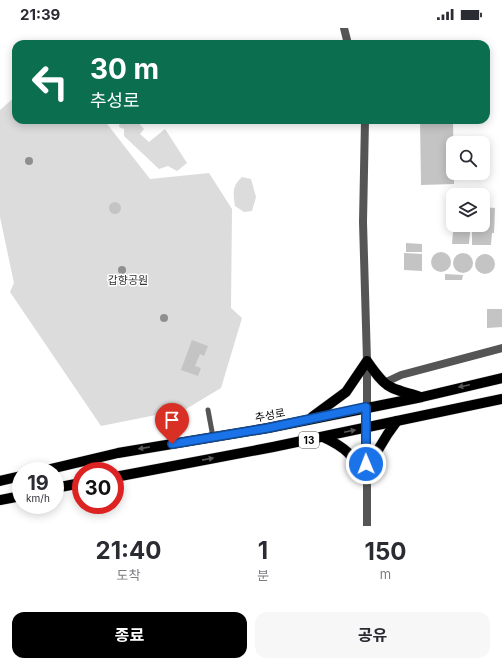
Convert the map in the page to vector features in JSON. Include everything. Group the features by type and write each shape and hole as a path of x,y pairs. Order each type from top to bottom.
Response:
{"main road":[{"path":"309,420 346,392 366,361 384,383 392,390 422,397"},
{"name":"추성로","path":"64,466 118,453 309,420 366,407 422,397 502,378"},
{"name":"13","path":"124,475 323,437 502,399"},
{"path":"366,477 375,453 397,421"},
{"path":"323,437 342,446 354,459 366,477"},
{"path":"0,481 12,478"},
{"path":"0,500 12,498"}],"street":[{"path":"344,28 347,40"},
{"path":"365,124 363,222 367,526"},
{"path":"384,383 401,375 502,348"}],"lane":[{"path":"208,410 213,437"}],"green space":[{"name":"갑향공원","path":"12,100 12,124 107,124 150,179 209,173 232,209 231,308 242,318 221,388 186,409 101,426 10,292 14,283 0,217 0,110"},
{"path":"119,124 140,124 144,129 140,134 149,142 165,129 187,163 177,171 168,166 159,169 124,136 124,129 119,127"},
{"path":"242,177 251,179 256,197 252,211 244,212 235,206 234,190 236,184"}],"building":[{"path":"420,124 453,124 453,136 446,136 446,180 454,180 454,184 421,185"},
{"path":"113,202 117,202 121,208 117,214 113,214 109,210 109,206"},
{"path":"490,208 495,208 494,233 492,233 491,245 472,245 472,232 490,232"},
{"path":"453,232 470,232 469,244 452,244"},
{"path":"406,243 422,244 422,252 406,252"},
{"path":"441,252 448,255 451,262 448,269 441,272 434,269 431,262 434,255"},
{"path":"404,253 422,254 422,271 404,270"},
{"path":"463,253 470,256 473,263 470,270 463,273 456,270 453,263 456,256"},
{"path":"485,254 492,257 495,264 492,271 485,274 478,271 475,264 478,257"},
{"path":"445,274 463,275 462,280 445,280"},
{"path":"487,309 502,309 502,327 487,328"},
{"path":"192,340 208,346 204,356 200,354 195,366 201,368 198,376 181,370"}],"route":[{"path":"172,444 268,428 366,407 366,464"}]}
